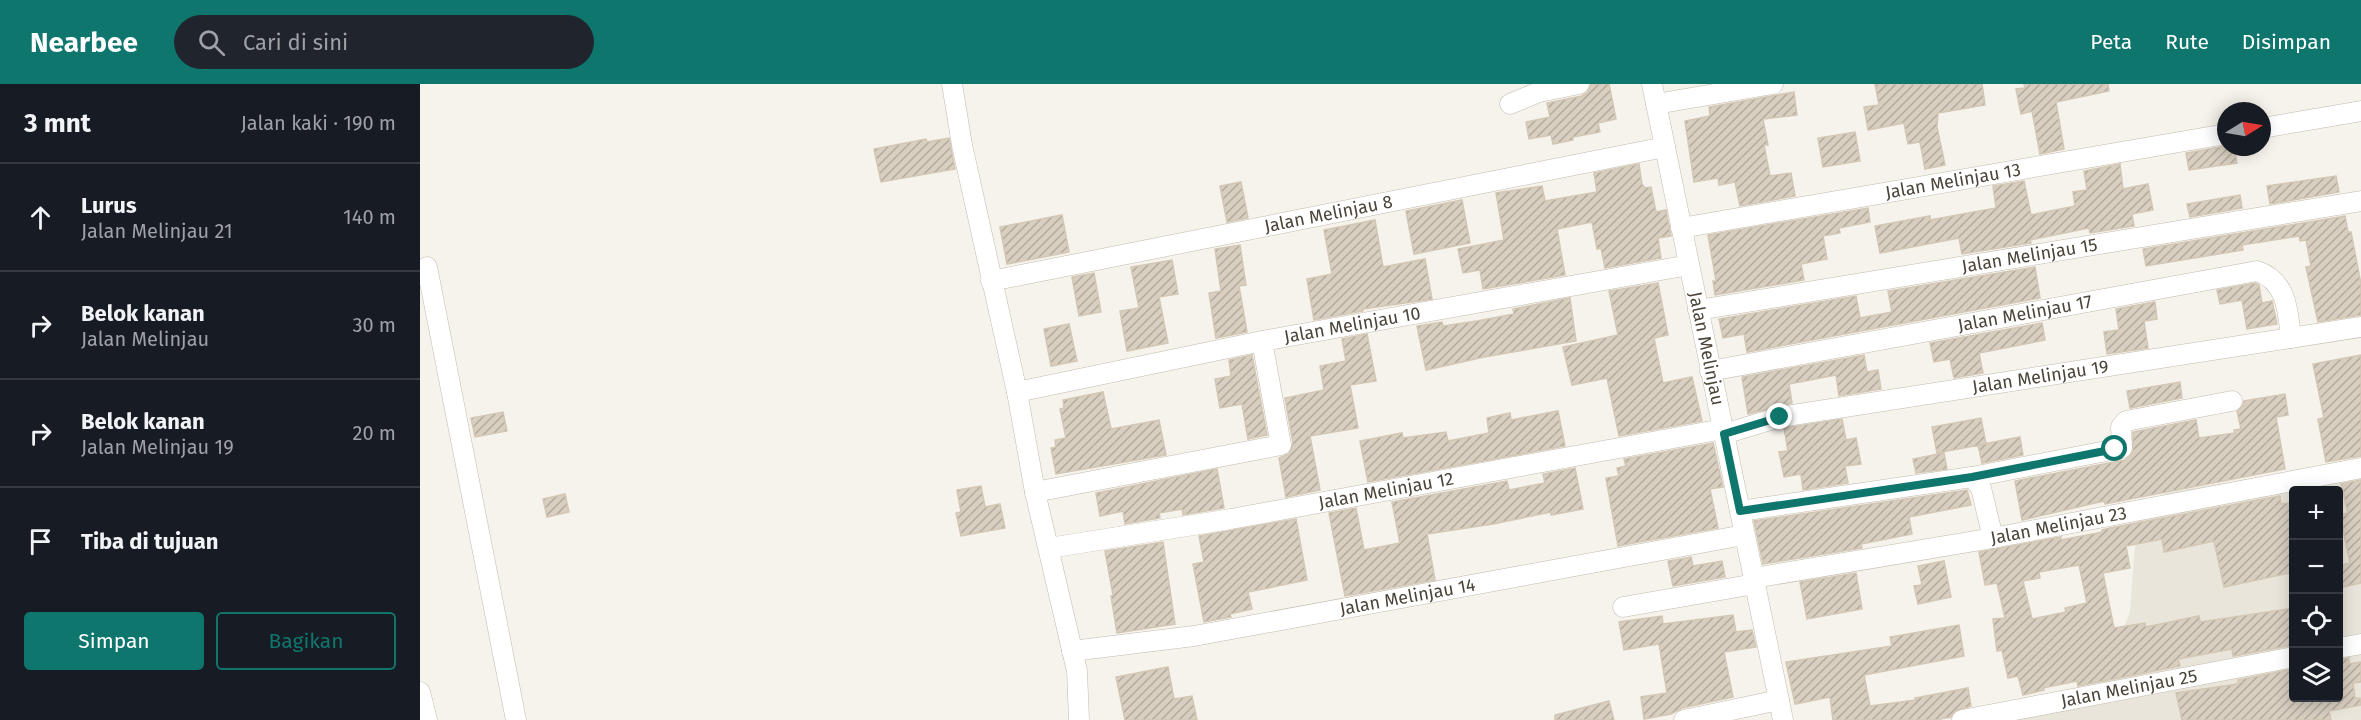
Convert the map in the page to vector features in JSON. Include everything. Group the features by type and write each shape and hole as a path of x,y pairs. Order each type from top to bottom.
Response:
{"street":[{"path":"952,84 962,145 1017,392 1035,492 1077,671 1079,720"},
{"path":"1510,104 1539,92 1579,84"},
{"name":"Jalan Melinjau","path":"1652,84 1783,720"},
{"path":"1656,104 1773,84"},
{"path":"2271,126 2361,111"},
{"name":"Jalan Melinjau 13","path":"1681,228 2217,136"},
{"name":"Jalan Melinjau 8","path":"991,280 1665,147"},
{"name":"Jalan Melinjau 15","path":"1698,310 2361,201"},
{"name":"Jalan Melinjau 10","path":"1017,392 1262,341 1689,264"},
{"path":"427,267 516,720"},
{"name":"Jalan Melinjau 17","path":"1710,371 2258,271 2267,274 2279,286 2288,304 2291,338"},
{"name":"Jalan Melinjau 19","path":"1723,431 1780,417 2361,327"},
{"path":"1035,492 1281,445 1262,341"},
{"path":"1740,511 1972,477 2115,449 2122,447 2121,427 2126,421 2232,401"},
{"name":"Jalan Melinjau 12","path":"1049,548 1231,519 1723,431"},
{"name":"Jalan Melinjau 23","path":"1623,607 2361,468"},
{"path":"1972,477 1981,488 1993,538"},
{"name":"Jalan Melinjau 14","path":"1072,651 1194,636 1744,535"},
{"path":"2343,647 2361,644"},
{"name":"Jalan Melinjau 25","path":"1962,720 2289,658"},
{"path":"420,692 427,720"},
{"path":"1684,720 1779,700"}],"shaded area":[{"path":"2361,460 2361,720 1951,720 2099,690 2130,612 2138,505 2167,493"}],"building":[{"path":"1591,84 1609,84 1616,119 1598,123 1600,132 1573,137 1573,140 1553,144 1551,135 1529,139 1526,122 1550,117 1547,103 1582,96 1587,93"},
{"path":"1875,84 1982,84 1985,105 1938,113 1937,127 1945,165 1925,169 1920,142 1908,144 1904,123 1868,130 1864,107 1879,105"},
{"path":"2024,84 2108,84 2109,91 2056,102 2064,149 2040,154 2032,111 2021,114 2016,89 2025,88"},
{"path":"1794,92 1797,115 1763,119 1768,145 1764,145 1770,176 1791,173 1795,196 1740,206 1735,182 1719,185 1718,178 1694,182 1685,121 1710,116 1709,107"},
{"path":"1855,132 1860,161 1823,167 1818,138"},
{"path":"949,138 955,169 881,182 874,149 926,139 927,142"},
{"path":"2217,148 2217,156 2236,156 2237,163 2189,170 2186,153"},
{"path":"1639,164 1642,184 1645,188 1651,187 1656,212 1666,210 1671,236 1658,238 1661,258 1605,268 1601,248 1597,249 1592,222 1557,229 1565,275 1483,289 1480,270 1463,273 1458,249 1504,240 1496,193 1542,186 1545,201 1597,192 1594,173"},
{"path":"2120,164 2123,189 2148,184 2153,210 2132,214 2134,226 2090,233 2089,228 2030,240 2031,243 1962,254 1959,238 1880,253 1875,226 1930,216 1930,220 1996,208 1993,186 2024,181 2031,215 2075,206 2073,192 2087,190 2084,171"},
{"path":"2336,176 2339,192 2270,204 2267,186"},
{"path":"1241,182 1248,218 1227,222 1220,186"},
{"path":"2240,195 2242,208 2190,217 2187,204"},
{"path":"1462,200 1470,243 1414,254 1406,211"},
{"path":"1868,208 1870,222 1839,228 1840,233 1823,236 1827,259 1801,264 1804,280 1715,295 1713,281 1716,281 1708,235"},
{"path":"1062,215 1069,252 1007,264 1000,227"},
{"path":"2345,216 2348,232 2351,232 2361,284 2361,315 2318,322 2306,267 2311,266 2306,240 2300,241 2299,236 2242,245 2243,250 2146,266 2143,249"},
{"path":"1375,220 1383,267 1425,259 1432,299 1363,309 1363,311 1314,320 1307,279 1332,274 1324,230"},
{"path":"1240,245 1246,285 1239,286 1247,332 1216,338 1209,293 1221,291 1215,249"},
{"path":"1172,260 1178,294 1159,297 1168,343 1127,351 1120,311 1139,308 1131,267"},
{"path":"2035,267 2040,298 1747,352 1744,334 1723,338 1719,319 1856,296 1860,318 1892,312 1888,291"},
{"path":"1094,273 1101,312 1079,316 1072,277"},
{"path":"1658,283 1668,335 1654,338 1663,383 1692,377 1702,421 1619,436 1607,378 1572,385 1563,347 1618,335 1609,291"},
{"path":"2255,283 2259,285 2262,303 2272,301 2277,324 2247,329 2242,300 2220,304 2217,290"},
{"path":"1570,298 1576,341 1426,370 1417,326 1442,322 1443,326 1477,321 1514,314 1513,309"},
{"path":"2155,302 2157,319 2144,321 2148,348 2107,354 2104,332 2119,330 2116,309"},
{"path":"2042,323 2045,340 1979,353 1983,373 1954,378 1950,359 1934,362 1930,343"},
{"path":"1069,324 1077,361 1051,366 1044,329"},
{"path":"1367,334 1376,381 1350,385 1358,428 1310,436 1320,490 1286,497 1279,458 1289,454 1293,443 1285,398 1324,390 1320,366 1346,361 1342,339"},
{"path":"1252,355 1267,435 1248,439 1242,404 1220,408 1215,379 1231,376 1229,360"},
{"path":"1864,355 1867,372 1878,370 1881,389 1839,396 1836,375 1789,384 1792,403 1748,414 1742,377"},
{"path":"2361,355 2361,456 2326,462 2318,419 2324,418 2313,364"},
{"path":"2180,382 2182,398 2130,408 2127,391"},
{"path":"1103,392 1111,429 1159,420 1166,455 1056,474 1051,448 1056,447 1055,440 1066,438 1060,409 1064,408 1063,400"},
{"path":"2285,394 2288,415 2276,417 2285,469 2105,504 2104,501 2022,520 2015,481 2125,460 2133,452 2133,432 2196,420 2199,438 2235,433 2234,430 2241,429 2237,411 2244,401"},
{"path":"1558,411 1565,446 1368,482 1360,441 1402,433 1403,438 1446,432 1448,441 1489,433 1487,418 1510,413 1511,420"},
{"path":"503,412 507,431 475,437 471,418"},
{"path":"1981,418 1986,444 1937,453 1932,427"},
{"path":"1842,419 1846,440 1856,438 1861,464 1845,466 1848,483 1803,490 1801,474 1784,477 1779,452 1788,451 1784,428"},
{"path":"2020,437 2023,455 1982,463 1978,445"},
{"path":"1713,443 1723,487 1710,489 1718,528 1618,546 1606,478 1619,476 1617,468 1626,466 1624,459"},
{"path":"1944,453 1947,469 1916,473 1913,459"},
{"path":"1575,468 1583,509 1551,515 1551,512 1427,534 1435,580 1345,596 1329,513 1356,508 1364,550 1400,543 1392,502 1507,481 1509,490 1545,483 1543,474"},
{"path":"1217,469 1224,508 1183,515 1182,509 1159,513 1160,518 1125,524 1123,511 1100,516 1096,493"},
{"path":"2361,480 2361,583 2343,587 2343,565 2350,563 2343,529 2343,514 2348,513 2341,484"},
{"path":"981,486 985,507 1000,504 1005,528 961,536 956,513 961,512 957,490"},
{"path":"1967,490 1971,505 1909,517 1912,534 1861,544 1862,548 1763,564 1754,521"},
{"path":"565,494 569,512 547,517 543,499"},
{"path":"2280,496 2281,504 2289,503 2289,573 2224,587 2214,541 2164,552 2162,539 2126,546 2130,568 2103,573 2114,628 2145,623 2146,627 2199,616 2200,622 2289,609 2289,646 2233,656 2232,649 2178,659 2180,666 2078,686 2077,681 2023,695 2018,676 2008,678 2002,650 1997,651 1993,619 2005,618 1997,583 1985,585 1979,552 2061,537 2061,540 2103,532 2102,530","holes":["2079,565 2087,603 2065,608 2066,612 2032,619 2023,581 2040,578 2039,572"]},
{"path":"1296,519 1307,580 1248,592 1252,609 1230,614 1231,617 1204,622 1193,564 1204,562 1199,536"},
{"path":"1163,542 1175,624 1117,633 1105,551"},
{"path":"1691,557 1693,566 1722,561 1725,577 1673,586 1668,561"},
{"path":"1944,561 1951,597 1918,604 1914,586 1922,585 1918,566"},
{"path":"1856,573 1862,609 1807,619 1800,582"},
{"path":"1733,615 1736,632 1752,630 1756,647 1724,652 1733,697 1644,719 1641,697 1667,693 1659,644 1624,650 1619,622 1662,616 1663,624"},
{"path":"1959,625 1964,656 1864,675 1870,706 1916,700 1915,698 1968,688 1971,706 1955,711 1951,717 1935,720 1833,720 1830,697 1795,704 1786,662 1892,646 1890,637"},
{"path":"2349,658 2349,664 2361,662 2361,682 2353,683 2355,698 2360,698 2361,705 2329,711 2331,720 2182,720 2176,693 2238,684 2238,680 2289,670 2289,702 2343,702 2343,659"},
{"path":"1168,667 1174,699 1192,696 1197,720 1125,720 1116,677"},
{"path":"1609,701 1614,720 1555,720 1555,715"}],"route":[{"path":"1780,417 1724,434 1740,511 1972,477 2115,449"}]}
